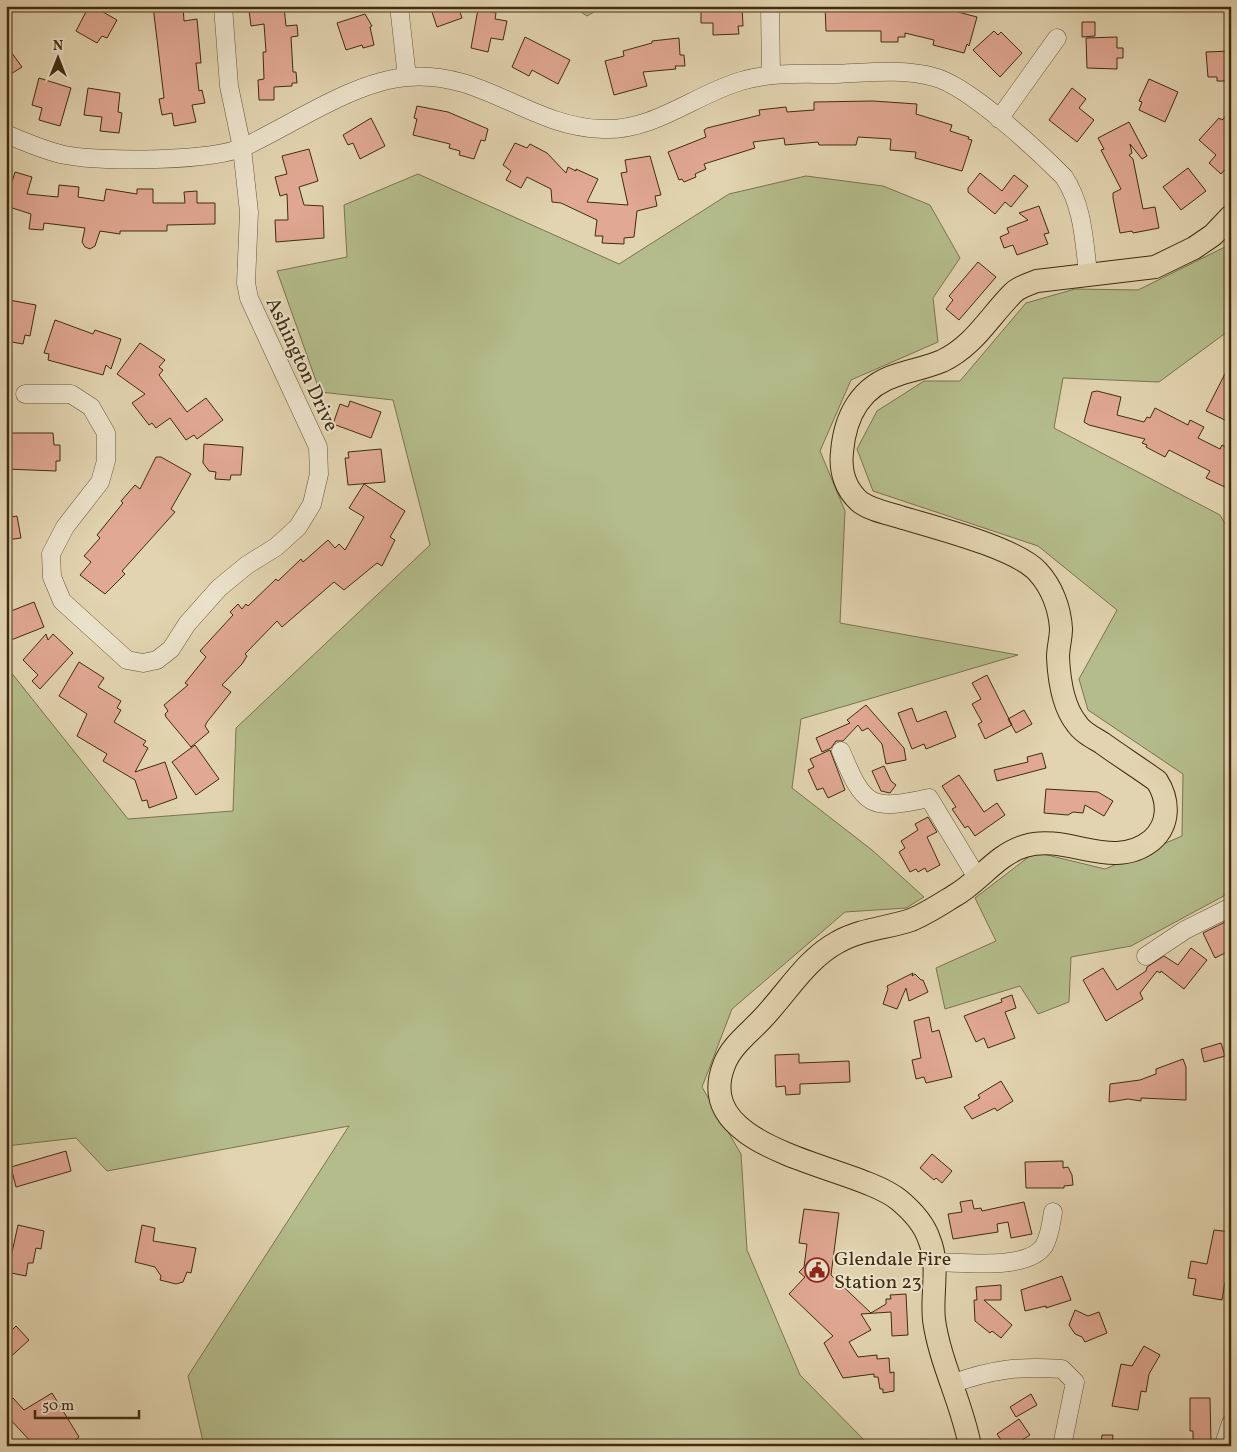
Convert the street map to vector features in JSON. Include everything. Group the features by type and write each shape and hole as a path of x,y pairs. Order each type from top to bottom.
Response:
{"main road":[{"path":"970,1446 934,1319 935,1262 929,1239 920,1222 899,1200 876,1187 780,1153 746,1133 731,1119 723,1105 720,1084 722,1068 728,1054 818,955 839,941 857,934 913,919 958,894 1007,854 1026,846 1043,843 1102,853 1124,854 1153,839 1164,822 1167,804 1164,792 1157,781 1077,725 1067,707 1060,682 1058,656 1061,629 1053,591 1037,570 1025,561 975,540 886,513 860,502 850,491 844,477 841,464 843,436 852,409 873,386 894,375 942,361 959,350 975,338 1014,292 1022,287 1037,281 1155,267 1194,248 1212,235 1231,216"}],"street":[{"name":"Ashington Drive","path":"25,394 70,394 91,407 106,433 106,460 100,482 65,527 51,554 52,577 62,601 127,660 144,663 157,660 171,649 187,624 219,588 247,565 276,547 298,527 312,504 319,474 318,447 249,298 246,283 249,212 242,148 229,86 223,6"},
{"path":"400,6 407,77"},
{"path":"770,6 772,75"},
{"path":"999,119 1057,38"},
{"path":"6,134 63,155 95,159 193,156 242,148 352,93 407,77 445,78 476,86 545,118 574,127 604,129 628,128 648,122 741,81 772,75 901,73 934,77 962,89 999,119 1053,167 1074,192 1080,213 1088,274"},
{"path":"841,751 856,786 868,799 882,805 893,806 929,798 978,879"},
{"path":"1146,956 1185,930 1231,907"},
{"path":"935,1262 1004,1263 1029,1258 1043,1247 1049,1234 1053,1212"},
{"path":"951,1384 982,1373 1022,1366 1062,1368 1075,1382 1062,1446"},
{"path":"1226,1446 1224,1440 1231,1424"}],"green space":[{"path":"572,6 605,6 587,16"},
{"path":"418,174 619,264 729,194 806,176 883,186 930,205 960,258 933,298 938,342 851,380 820,451 845,511 840,623 1018,655 801,719 792,788 872,850 924,897 906,908 845,912 732,1009 702,1087 741,1154 747,1250 800,1375 870,1446 204,1446 188,1376 349,1126 107,1171 76,1138 6,1146 6,666 128,819 233,811 236,728 430,545 393,400 320,392 277,271 347,257 344,205"},
{"path":"1231,244 1231,329 1159,382 1063,378 1054,428 1220,515 1231,534 1231,892 1131,946 1071,957 1069,1002 1038,1014 1020,986 945,1009 936,968 996,941 975,898 1035,852 1105,869 1182,836 1183,774 1088,710 1079,679 1117,610 1038,546 873,491 857,449 877,411 924,381 960,381 1026,303 1075,289 1138,290"}],"building":[{"path":"89,6 106,6 103,12 117,20 107,38 102,36 97,43 76,31"},
{"path":"153,6 183,6 184,21 197,19 201,63 196,63 199,91 202,90 205,103 192,105 196,122 174,126 172,113 162,115 159,99 164,98"},
{"path":"430,6 458,6 462,18 437,27"},
{"path":"713,6 742,6 743,26 738,26 739,34 713,35 713,23 701,23 701,11 712,10"},
{"path":"825,6 937,6 947,9 947,6 960,6 958,12 977,17 969,46 967,44 964,53 933,45 934,40 905,33 905,37 898,37 898,42 881,42 881,31 826,31"},
{"path":"284,7 286,26 297,25 298,36 291,37 293,72 296,72 297,83 292,83 292,86 274,87 274,100 259,100 258,80 264,79 263,52 266,52 264,24 251,26 249,10"},
{"path":"478,9 496,13 495,19 507,21 503,40 491,38 488,52 471,48"},
{"path":"365,14 372,26 370,27 374,45 363,48 362,45 346,50 337,23"},
{"path":"1082,22 1095,22 1095,36 1082,37"},
{"path":"994,31 998,35 1001,32 1022,53 1000,77 973,50"},
{"path":"525,37 570,60 558,84 532,70 529,76 512,67"},
{"path":"1117,37 1117,48 1123,48 1123,58 1117,58 1117,69 1087,68 1086,38"},
{"path":"679,38 680,55 684,55 685,66 675,66 676,69 643,72 647,86 614,95 605,61 624,56 623,51 652,43 652,41"},
{"path":"6,45 22,67 6,77"},
{"path":"1231,51 1231,81 1217,81 1217,77 1208,77 1206,52"},
{"path":"39,78 71,88 60,126 39,120 42,108 32,105"},
{"path":"1149,79 1178,92 1165,122 1139,110 1142,102 1139,101"},
{"path":"88,88 120,93 118,112 122,113 119,133 100,131 102,117 84,115"},
{"path":"1072,88 1086,99 1079,108 1094,120 1077,142 1049,120"},
{"path":"873,101 917,104 916,114 952,125 950,131 969,137 968,139 972,140 962,171 915,158 916,152 890,150 891,139 858,137 856,145 819,145 818,142 785,145 784,138 753,142 755,148 704,164 706,169 695,174 696,177 684,182 682,179 679,180 668,152 706,137 704,130 707,128 760,115 759,110 786,107 787,112 814,110 814,102"},
{"path":"417,106 448,112 488,129 485,141 481,140 474,159 459,155 460,151 449,148 450,144 413,135 417,119 414,118"},
{"path":"1231,110 1231,163 1221,174 1209,163 1216,155 1199,140 1219,118 1222,120"},
{"path":"371,118 385,146 360,159 353,143 348,145 343,135"},
{"path":"1129,122 1147,156 1142,159 1130,144 1132,153 1129,155 1133,159 1143,209 1155,207 1159,228 1133,233 1132,231 1120,233 1113,193 1121,189 1101,150 1104,149 1098,138"},
{"path":"515,143 527,148 530,144 547,153 566,173 568,167 598,179 587,202 628,205 621,173 627,172 625,160 650,156 661,195 655,196 657,206 637,211 634,237 624,238 624,244 602,243 603,236 595,236 597,220 561,203 552,202 551,189 527,177 521,188 506,180 511,171 503,165"},
{"path":"309,149 318,181 299,187 304,205 323,206 324,238 276,242 275,220 288,220 287,194 280,196 275,177 287,174 282,156"},
{"path":"1188,168 1206,191 1181,210 1163,187"},
{"path":"15,172 32,177 27,194 58,197 59,185 79,187 78,197 104,201 106,189 137,194 137,189 153,189 153,203 185,203 184,192 197,191 197,203 215,203 215,224 167,225 167,231 120,231 120,234 100,231 95,246 90,249 85,247 82,242 85,228 44,223 43,230 29,229 31,214 6,206 6,181 12,182"},
{"path":"980,173 1002,191 1014,175 1028,186 1011,207 1005,202 995,214 968,192 968,188"},
{"path":"1039,206 1049,233 1044,234 1048,244 1017,255 1013,245 1004,248 1000,237 1009,233 1007,228 1028,220 1019,213"},
{"path":"978,262 996,277 959,320 946,309 953,300 949,296"},
{"path":"9,300 36,305 30,336 25,335 23,344 6,341"},
{"path":"55,320 93,334 95,330 121,339 111,369 106,365 103,375 48,360 49,354 44,353"},
{"path":"140,343 165,360 159,367 163,370 159,375 187,412 206,398 223,420 197,439 194,435 186,440 170,418 156,428 152,423 149,425 132,403 145,394 117,374"},
{"path":"1231,362 1231,423 1206,411"},
{"path":"1097,391 1121,397 1117,415 1144,422 1147,417 1150,418 1155,408 1188,425 1190,420 1204,427 1198,438 1220,449 1222,445 1231,450 1231,490 1206,478 1210,471 1169,450 1165,457 1146,447 1147,445 1142,443 1145,439 1089,425 1084,422 1092,392"},
{"path":"350,401 381,412 371,438 333,424 340,404 348,407"},
{"path":"6,433 53,433 54,445 60,445 60,461 56,461 56,471 6,469"},
{"path":"204,444 243,447 241,475 231,475 230,480 215,479 216,472 209,471 203,463"},
{"path":"381,449 385,482 348,485 345,458 349,458 348,452"},
{"path":"156,457 161,457 191,474 171,509 175,512 122,571 125,574 105,594 80,575 91,562 84,556 100,538 97,535 123,503 121,501 135,485 140,489"},
{"path":"364,484 405,511 390,537 395,540 382,566 377,563 344,590 334,582 282,627 277,621 245,654 247,656 242,664 222,685 231,692 207,722 205,726 209,732 191,747 166,717 165,714 168,711 164,705 188,685 185,683 206,657 200,651 233,615 230,612 238,604 242,609 246,604 248,606 276,579 278,581 301,559 303,562 328,540 335,548 339,544 345,550 364,517 349,508"},
{"path":"17,516 21,538 6,540 6,518"},
{"path":"34,602 44,627 6,642 6,613"},
{"path":"46,634 48,640 53,634 73,653 40,689 32,681 38,675 23,660"},
{"path":"79,662 104,678 98,687 121,701 117,708 121,710 114,722 146,741 143,745 148,748 135,772 165,762 177,798 149,808 147,800 142,801 135,780 103,761 107,754 77,736 87,714 59,696"},
{"path":"987,675 1012,725 985,739 978,724 982,722 972,704 981,699 972,683"},
{"path":"866,705 904,748 906,760 886,764 882,744 868,728 862,731 858,725 843,741 836,741 831,748 822,752 816,738 850,723 847,720"},
{"path":"912,708 917,722 946,711 956,737 926,749 924,744 912,749 898,713"},
{"path":"1024,710 1032,724 1016,733 1008,719"},
{"path":"195,745 219,779 196,795 172,762"},
{"path":"830,750 845,790 828,798 823,788 817,790 808,770 814,767 810,759"},
{"path":"1042,753 1046,768 997,781 994,770 1028,762 1027,757"},
{"path":"884,766 891,781 896,785 890,793 881,791 872,771"},
{"path":"959,775 984,812 997,803 1005,815 975,836 968,826 965,828 952,809 956,807 942,786"},
{"path":"1046,789 1098,792 1113,801 1104,816 1085,805 1083,813 1073,812 1068,815 1044,813"},
{"path":"928,817 937,832 927,837 940,865 927,872 925,868 918,872 916,869 910,872 899,852 905,848 901,841 918,830 915,824"},
{"path":"1231,919 1231,950 1215,958 1203,933"},
{"path":"1191,948 1207,960 1184,989 1161,971 1160,973 1157,971 1140,993 1143,999 1106,1021 1083,980 1103,968 1117,990 1146,971 1147,967 1164,956 1178,965"},
{"path":"913,973 912,976 915,974 923,980 928,992 909,1001 906,988 897,1009 883,1004 888,989 887,986"},
{"path":"1012,995 1016,1008 1005,1012 1015,1038 988,1048 984,1038 976,1042 964,1016 1002,1002 1001,999"},
{"path":"929,1017 932,1032 939,1030 952,1077 926,1083 924,1077 916,1079 912,1060 921,1058 914,1021"},
{"path":"1221,1043 1225,1056 1204,1062 1201,1049"},
{"path":"799,1054 799,1063 849,1061 850,1082 800,1084 800,1094 786,1095 785,1086 776,1087 775,1055"},
{"path":"1183,1059 1186,1067 1186,1100 1141,1098 1141,1101 1128,1099 1109,1102 1110,1084 1140,1080 1156,1074 1156,1069"},
{"path":"1001,1081 1013,1101 997,1111 995,1108 972,1119 964,1107 980,1098 978,1095"},
{"path":"66,1151 71,1171 16,1187 11,1167"},
{"path":"932,1154 952,1171 942,1183 936,1178 934,1180 920,1168"},
{"path":"1063,1161 1063,1168 1068,1167 1072,1175 1073,1185 1064,1186 1064,1188 1026,1188 1025,1162"},
{"path":"972,1200 974,1209 981,1208 982,1211 1024,1202 1032,1234 1011,1238 1008,1222 997,1224 998,1232 953,1239 948,1214 962,1212 960,1202"},
{"path":"804,1209 839,1213 831,1275 871,1313 886,1304 886,1299 891,1299 890,1295 906,1294 908,1335 892,1336 891,1312 861,1314 871,1330 849,1342 858,1357 877,1355 877,1359 889,1358 890,1373 894,1372 894,1391 883,1393 883,1389 880,1389 878,1377 874,1377 874,1374 843,1378 824,1343 833,1336 789,1294 805,1277 799,1272 804,1267 807,1244 799,1243"},
{"path":"18,1225 44,1231 41,1249 36,1248 33,1263 28,1263 26,1276 6,1272 6,1256 11,1257"},
{"path":"142,1225 155,1228 153,1241 196,1248 191,1273 187,1272 183,1282 176,1284 160,1280 161,1276 155,1267 135,1262"},
{"path":"1214,1230 1231,1232 1227,1267 1231,1268 1231,1283 1225,1282 1222,1300 1193,1295 1196,1279 1188,1278 1191,1261 1207,1264"},
{"path":"1062,1276 1071,1300 1046,1308 1046,1306 1025,1311 1021,1290"},
{"path":"1001,1285 1001,1300 984,1300 1012,1325 1001,1338 992,1331 990,1333 975,1321 974,1300 977,1300 976,1287"},
{"path":"1075,1310 1088,1316 1099,1312 1107,1333 1085,1342 1082,1337 1075,1334 1069,1325"},
{"path":"16,1326 29,1340 6,1361 6,1336"},
{"path":"1144,1346 1160,1355 1149,1374 1146,1392 1141,1391 1138,1410 1112,1406 1121,1364 1132,1366"},
{"path":"52,1393 79,1437 69,1446 35,1446 6,1415 6,1404 13,1398 24,1410"},
{"path":"1031,1394 1037,1405 1016,1417 1010,1407"},
{"path":"1190,1398 1210,1398 1211,1442 1193,1442 1193,1431 1190,1431"},
{"path":"1019,1419 1030,1435 1022,1440 1025,1446 1005,1446 997,1434"},
{"path":"1102,1435 1113,1435 1112,1446 1101,1446"}],"place":[{"name":"Glendale Fire Station 23","path":"817,1270"}]}
